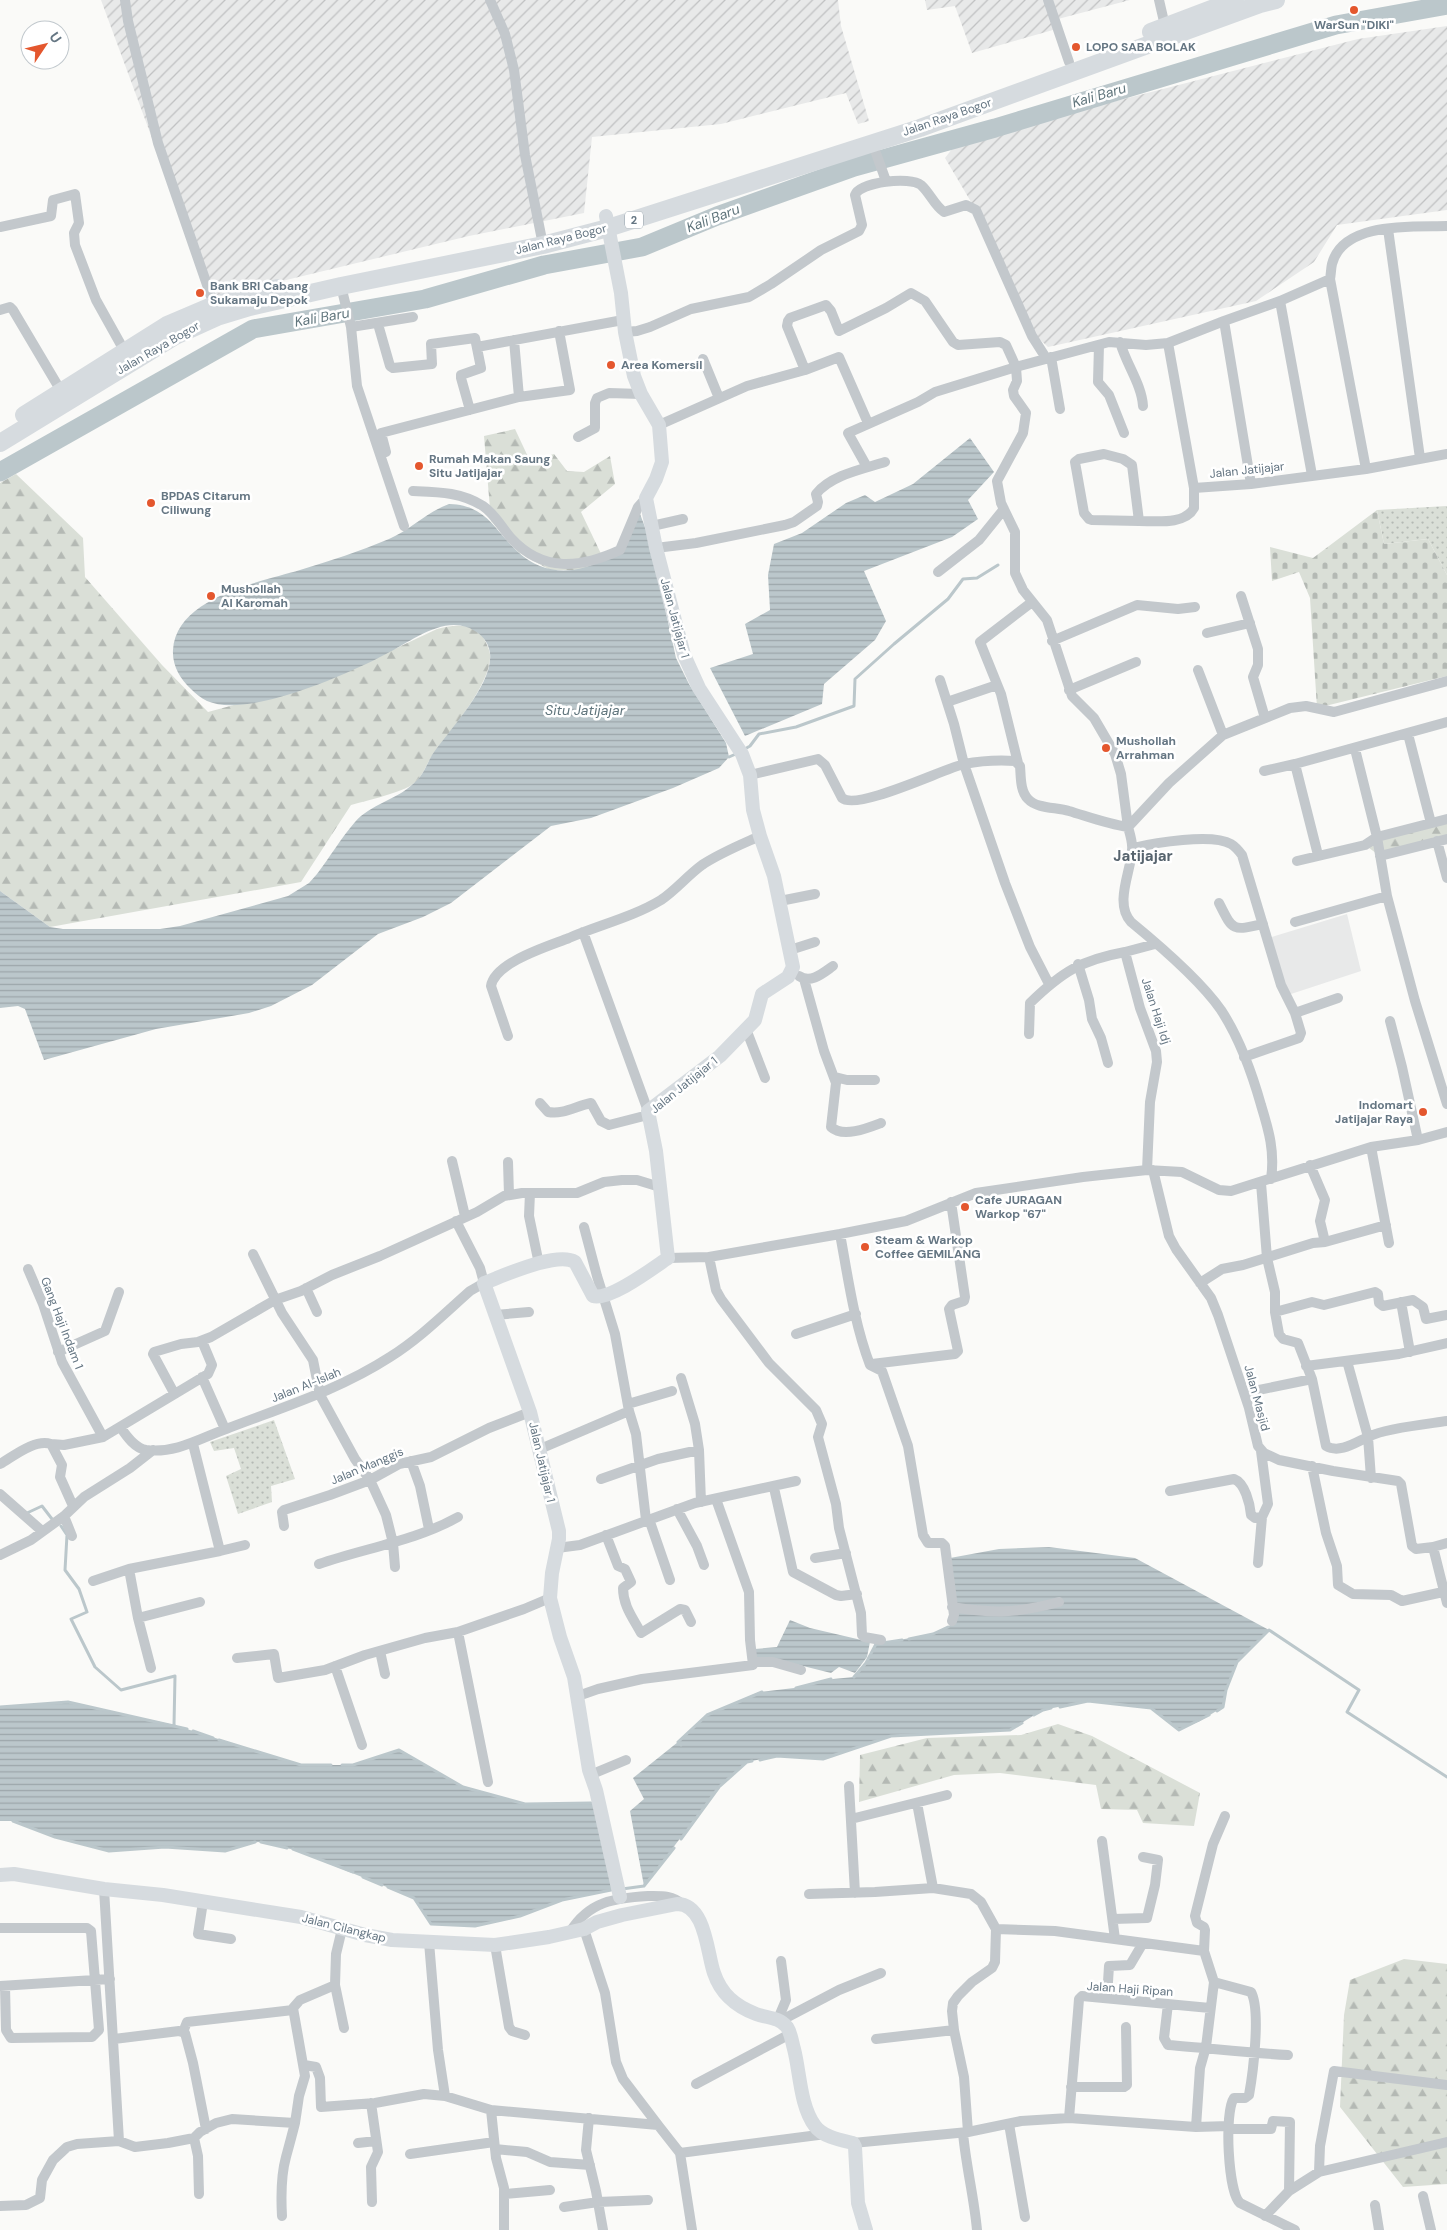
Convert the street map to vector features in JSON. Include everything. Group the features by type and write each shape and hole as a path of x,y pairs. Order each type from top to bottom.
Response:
{"highway":[{"name":"Jalan Raya Bogor","path":"608,228 916,118 1235,0"},
{"name":"Jalan Raya Bogor","path":"2,435 61,391 167,325 214,305 248,294 608,228 874,147 920,128 1260,4 1276,0"},
{"name":"Jalan Raya Bogor","path":"2,435 196,325 250,307 542,239"}],"street":[{"path":"125,0 128,22 158,143 214,305"},
{"path":"490,0 505,34 514,70 525,156 542,239"},
{"path":"1048,0 1069,62"},
{"path":"1159,0 1165,26"},
{"path":"874,147 886,179"},
{"path":"477,347 559,331 624,326 637,331 650,328 691,309 749,297 821,250 859,231 862,225 855,201 856,192 886,179 915,182 921,185 944,212 966,205 976,210 1032,336 1048,358 1060,409"},
{"path":"0,227 50,216 53,200 75,194 79,222 74,233 75,245 96,300 125,352"},
{"path":"1366,469 1330,279 1335,257 1350,239 1361,233 1388,229 1447,226"},
{"path":"413,491 442,491 456,494 482,506 490,511 519,547 548,563 588,562 620,550 638,507 646,498 662,462 658,425 641,394 634,376 608,228"},
{"path":"1388,229 1420,458"},
{"path":"867,467 848,433 868,422 901,410 935,392 1016,367 1099,345 1120,342 1146,345 1168,343 1280,301 1330,279"},
{"path":"341,286 350,323 356,386 404,526"},
{"path":"804,370 787,326 790,318 826,305 831,311 839,331 877,313 911,293 924,301 953,342 958,345 1000,342 1006,344 1016,367 1017,381 1014,396 1024,409 1025,422 1019,442 997,481 998,496 1016,532 1016,572 1023,590 1047,620 1052,641 1069,690 1076,701 1094,718 1115,754 1121,774 1128,827 1133,848 1125,891 1124,909 1130,921 1184,969 1220,1009 1232,1030 1244,1057 1271,1138 1274,1153 1271,1180"},
{"path":"1280,301 1312,475"},
{"path":"0,310 10,307 13,310 61,391"},
{"path":"350,323 378,324 413,317"},
{"path":"1224,321 1251,484"},
{"path":"378,324 390,366 393,368 432,364 430,346 433,343 475,338 481,368 461,374 460,381 470,410"},
{"path":"386,452 381,433 520,398 570,390 559,331"},
{"path":"514,340 520,398"},
{"path":"1120,342 1125,360 1142,391 1143,406"},
{"name":"Jalan Jatijajar","path":"1168,343 1194,488 1251,484 1366,469 1447,454"},
{"path":"1099,345 1098,382 1109,395 1124,433"},
{"path":"658,425 747,386 804,370 839,356 868,422"},
{"path":"703,358 719,398"},
{"path":"578,437 595,428 595,403 597,398 609,393 641,394"},
{"path":"1139,521 1133,468 1130,462 1116,456 1104,454 1076,461 1075,467 1084,513 1089,519 1139,521 1169,521 1188,515 1194,508 1194,488"},
{"path":"656,548 696,543 794,522 817,506 816,494 831,482 867,467 885,462"},
{"name":"Jalan Jatijajar 1","path":"646,498 656,548 684,655 699,688 740,751 750,775 754,810 760,836 774,876 792,968 788,977 762,994 755,1020 720,1056 648,1113 656,1151 668,1258"},
{"path":"938,572 979,540 1004,509"},
{"path":"652,526 682,519"},
{"path":"1241,596 1258,649 1258,666 1253,679 1265,718"},
{"path":"1032,602 980,642 1008,720 1026,796 1031,802 1068,810 1110,824 1128,827"},
{"path":"1052,641 1137,605 1178,609 1194,607"},
{"path":"1207,633 1250,623"},
{"path":"1069,690 1136,662"},
{"path":"1198,670 1223,736"},
{"path":"940,680 964,764 1005,883 1030,947 1049,984"},
{"path":"1128,827 1169,783 1223,736 1265,718 1301,706 1329,712 1349,709 1447,681"},
{"path":"947,702 997,685"},
{"path":"1264,771 1356,748 1447,722"},
{"path":"1408,734 1431,823"},
{"path":"1356,748 1377,837 1387,896 1415,1001 1447,1104"},
{"path":"750,775 818,759 824,765 842,798 850,801 896,790 964,764 1018,762"},
{"path":"1295,764 1318,855"},
{"path":"1298,861 1365,845 1377,837 1447,819"},
{"path":"508,1036 491,986 493,978 516,960 629,915 661,899 700,866 719,854 760,836"},
{"path":"1133,848 1158,842 1218,840 1231,844 1242,855 1281,984 1295,1013 1301,1032 1299,1038 1244,1057"},
{"path":"1380,856 1442,840 1447,878"},
{"path":"1365,845 1380,856"},
{"path":"780,901 815,894"},
{"path":"1295,922 1387,896"},
{"path":"1219,903 1231,925 1235,927 1243,929 1263,924"},
{"path":"540,1103 548,1112 552,1113 573,1110 591,1103 601,1121 609,1125 648,1113 583,932"},
{"path":"790,950 815,942"},
{"path":"1029,1034 1030,1003 1049,984 1078,964 1103,956 1156,944"},
{"name":"Jalan Haji Idj","path":"1125,952 1140,1008 1156,1051 1157,1062 1150,1102 1150,1170"},
{"path":"1078,964 1089,1000 1092,1019 1100,1033 1108,1063"},
{"path":"804,979 811,980 833,966"},
{"path":"792,968 804,979 824,1051 835,1077 836,1083 831,1121 834,1130 841,1132 854,1131 881,1123"},
{"path":"1295,1013 1338,998"},
{"path":"1390,1021 1418,1140"},
{"path":"746,1029 764,1078"},
{"path":"835,1077 847,1080 875,1080"},
{"path":"452,1161 460,1218 480,1268 484,1284 539,1264 565,1258 578,1266 591,1294 603,1296 635,1280 668,1258 709,1257 906,1221 976,1193 1150,1170 1182,1172 1219,1190 1231,1191 1371,1147 1418,1140 1447,1132"},
{"path":"1371,1147 1389,1243"},
{"path":"508,1162 509,1195"},
{"path":"1310,1165 1325,1200 1320,1221 1326,1242"},
{"name":"Jalan Masjid","path":"1150,1170 1169,1236 1211,1298 1218,1315 1244,1393 1255,1439 1262,1450 1270,1458 1371,1478 1394,1479 1401,1484 1412,1546 1416,1549 1434,1547"},
{"path":"174,1393 153,1354 154,1352 202,1341 276,1300 509,1195 577,1193 604,1182 622,1180 637,1180 660,1187"},
{"path":"1261,1183 1267,1258 1275,1292 1275,1312 1280,1338 1297,1341 1312,1379 1326,1446 1332,1450 1340,1449 1368,1437 1447,1421"},
{"path":"530,1193 529,1216 539,1264"},
{"path":"870,1365 957,1353 949,1309 952,1305 964,1301 966,1297 951,1202"},
{"path":"1200,1283 1222,1269 1267,1258 1313,1243 1326,1242 1386,1225"},
{"path":"584,1227 615,1334 636,1434 638,1465 647,1519 670,1580"},
{"path":"840,1234 856,1314 870,1365 882,1371 908,1446 923,1535 928,1543 944,1544 953,1607 952,1621"},
{"path":"253,1254 276,1300 313,1360 320,1395 355,1460 370,1480 386,1515 393,1543 395,1567"},
{"path":"709,1257 716,1290 721,1299 769,1363 816,1410 820,1418 822,1424 818,1437 832,1485 846,1553 857,1594 863,1636 881,1640"},
{"name":"Gang Haji Indam 1","path":"28,1269 43,1304 58,1352 68,1376 103,1437"},
{"name":"Jalan Jatijajar 1","path":"484,1284 530,1412 540,1449 558,1531 550,1598 578,1696 583,1740 590,1775 596,1790 618,1892"},
{"name":"Jalan Al-Islah","path":"153,1450 193,1444 225,1429 320,1395 343,1384 392,1356 470,1292 484,1284"},
{"path":"306,1288 318,1312"},
{"path":"58,1352 105,1331 120,1292"},
{"path":"1275,1312 1312,1302 1324,1305 1375,1292 1378,1294 1381,1305 1417,1301 1423,1307 1426,1319 1447,1315"},
{"path":"1400,1302 1410,1352"},
{"path":"495,1315 529,1312"},
{"path":"796,1334 856,1314"},
{"path":"0,1464 33,1445 78,1443 103,1437 121,1428 210,1372 212,1365 202,1341"},
{"path":"1306,1366 1410,1352 1447,1343"},
{"path":"1348,1361 1368,1437 1371,1478"},
{"path":"202,1377 225,1429"},
{"path":"681,1378 693,1414 699,1450 701,1502"},
{"path":"1244,1393 1312,1379"},
{"path":"540,1449 629,1407 672,1391"},
{"name":"Jalan Manggis","path":"284,1526 283,1510 370,1480 399,1464 431,1457 489,1428 530,1412"},
{"path":"121,1428 133,1443 144,1450 153,1450"},
{"path":"51,1444 62,1465 60,1479 73,1506"},
{"path":"193,1444 220,1551"},
{"path":"0,1555 31,1540 64,1516 84,1496 130,1468 153,1450"},
{"path":"601,1478 638,1465 699,1450"},
{"path":"1258,1563 1262,1517 1268,1504 1262,1450"},
{"path":"411,1461 420,1486 429,1529"},
{"path":"1312,1466 1326,1533 1337,1566 1338,1585 1353,1594 1391,1595 1402,1601 1443,1592"},
{"path":"1170,1491 1234,1479 1241,1483 1251,1515 1256,1518 1262,1517"},
{"path":"557,1548 580,1545 647,1519 701,1502 774,1488 796,1481"},
{"path":"774,1488 793,1572 836,1595 857,1594"},
{"path":"0,1494 42,1531"},
{"path":"578,1696 598,1689 642,1679 691,1671 751,1666 753,1662 750,1640 750,1592 716,1499"},
{"path":"677,1509 695,1540 704,1565"},
{"path":"64,1516 72,1536"},
{"path":"319,1564 353,1552 393,1543 458,1517"},
{"path":"606,1535 618,1566 624,1569 631,1582 623,1588 623,1594 626,1609 641,1632 680,1609 685,1610 692,1622"},
{"path":"1447,1543 1434,1547 1447,1603"},
{"path":"93,1581 129,1569 245,1545"},
{"path":"815,1558 846,1553"},
{"path":"129,1569 138,1618 151,1668"},
{"path":"237,1658 274,1654 278,1678 325,1670 425,1638 458,1632 550,1598"},
{"path":"138,1618 200,1602"},
{"path":"953,1607 1003,1612 1026,1610 1059,1602"},
{"path":"458,1632 488,1782"},
{"path":"380,1651 385,1674"},
{"path":"753,1662 773,1662 801,1670"},
{"path":"335,1666 362,1745"},
{"path":"590,1775 626,1760"},
{"path":"850,1786 855,1893"},
{"path":"851,1819 947,1795"},
{"path":"917,1803 933,1888"},
{"path":"1196,2127 1200,2068 1206,2047 1214,1982 1204,1951 1205,1930 1204,1927 1197,1923 1195,1916 1213,1844 1225,1816"},
{"path":"1102,1840 1115,1939"},
{"path":"1113,1919 1147,1918 1155,1885 1158,1861 1142,1858"},
{"name":"Jalan Cilangkap","path":"0,1875 14,1874 301,1917 342,1929 392,1940 495,1945 511,1944 577,1931 597,1922 622,1915 684,1905"},
{"path":"808,1894 933,1888 958,1891 977,1897 996,1929 994,1965 972,1982 953,2003 954,2030 964,2077 966,2165 974,2198 976,2230"},
{"path":"104,1889 119,2142"},
{"path":"692,2230 680,2153 623,2079 616,2062 605,1993 577,1931 592,1908 618,1892 672,1897 696,1914 705,1933 714,1972 728,2000 756,2014 779,2020 788,2028 803,2099 815,2127 835,2139 853,2143 966,2133 1021,2121 1069,2118 1196,2127 1272,2129 1273,2121 1290,2122 1289,2191"},
{"path":"203,1902 198,1934 231,1939"},
{"path":"0,1928 89,1929 92,1935 94,1979 99,2028 92,2037 11,2038 6,2030 2,1986 94,1979 110,1980"},
{"path":"342,1929 336,1954 335,1985 344,2028"},
{"path":"996,1929 1038,1929 1204,1951"},
{"path":"429,1942 438,2050 445,2096"},
{"path":"1107,1998 1109,1966 1130,1966 1143,1943"},
{"path":"495,1945 509,2027 512,2031 526,2035"},
{"path":"779,2020 786,2000 781,1961"},
{"path":"779,2020 839,1990 881,1972"},
{"path":"1214,1982 1245,1989 1252,1994 1255,2017 1254,2054 1249,2095 1245,2098 1236,2097 1232,2099 1228,2128 1227,2139 1236,2200 1295,2230"},
{"path":"282,2216 281,2200 286,2158 291,2144 299,2096 305,2076 293,2010 296,2003 300,2000 335,1985"},
{"name":"Jalan Haji Ripan","path":"1069,2118 1079,1999 1085,1996 1210,2008"},
{"path":"1168,2004 1165,2044 1206,2047 1254,2054 1288,2055"},
{"path":"183,2032 187,2022 293,2010"},
{"path":"1071,2087 1124,2087 1127,2085 1126,2027"},
{"path":"876,2039 954,2030"},
{"path":"114,2039 183,2032"},
{"path":"183,2032 187,2036 206,2129"},
{"path":"696,2084 790,2034"},
{"path":"304,2065 316,2067 320,2072 321,2107 371,2103 424,2094 445,2096 491,2110 658,2125"},
{"path":"1319,2172 1320,2146 1334,2071 1447,2085"},
{"path":"371,2103 378,2152 371,2167 372,2202"},
{"path":"491,2110 495,2146 504,2194 504,2230"},
{"path":"589,2118 586,2150 603,2230"},
{"path":"0,2206 26,2205 40,2198 42,2180 53,2160 67,2147 86,2143 119,2142 141,2147 194,2138 206,2129 232,2119 295,2123"},
{"path":"1009,2124 1025,2217"},
{"path":"680,2153 827,2134"},
{"path":"194,2138 198,2156 199,2194"},
{"path":"358,2143 376,2141"},
{"path":"1265,2216 1289,2191 1319,2172 1447,2142"},
{"path":"853,2143 855,2147 858,2203 866,2230"},
{"path":"410,2154 495,2146 527,2152 550,2162 590,2164"},
{"path":"504,2194 550,2190"},
{"path":"1423,2196 1430,2230"},
{"path":"564,2207 598,2202 648,2200"},
{"path":"1376,2205 1380,2230"}],"shaded area":[{"path":"101,0 838,0 841,26 869,121 858,124 846,93 721,124 592,137 584,213 469,236 211,298"},
{"path":"925,0 1130,0 1058,19 1060,28 972,53 955,6 927,10"},
{"path":"1447,26 1447,210 1337,225 1314,262 1256,301 1048,347 1032,332 990,234 945,158 952,149 976,137 1358,39"},
{"path":"1347,914 1361,971 1288,995 1268,938"}],"green space":[{"path":"515,429 530,461 554,454 567,471 584,472 610,456 615,484 581,512 604,560 580,570 550,570 518,552 491,521 484,436"},
{"path":"16,474 83,538 85,577 162,665 208,712 333,678 437,629 449,626 468,627 483,637 490,654 485,678 460,720 431,757 417,781 401,790 351,805 301,882 50,927 0,891 0,483"},
{"path":"1447,506 1447,575 1428,539 1384,544 1377,510"},
{"path":"1377,510 1384,544 1428,539 1447,575 1447,676 1317,708 1310,598 1299,572 1272,581 1270,547 1313,558"},
{"path":"1447,819 1447,839 1380,856 1365,845"},
{"path":"274,1420 295,1479 271,1486 272,1502 238,1514 226,1476 241,1469 234,1448 214,1451 210,1442"},
{"path":"1058,1724 1092,1736 1200,1793 1194,1826 1143,1823 1137,1810 1101,1809 1096,1785 1000,1773 954,1775 859,1802 860,1755 927,1738 1021,1735"},
{"path":"1404,1959 1447,1964 1447,2184 1403,2187 1340,2107 1344,2015 1350,1980"}],"water":[{"path":"970,438 994,472 968,500 978,519 952,537 864,571 886,621 875,640 824,684 822,704 745,736 710,668 753,654 745,624 770,610 768,575 774,544 802,533 846,503 865,495 875,502 913,484"},
{"name":"Situ Jatijajar","path":"449,504 462,505 481,514 527,559 537,565 557,570 578,569 613,556 624,543 640,514 650,540 676,658 689,684 726,743 729,757 719,768 673,788 591,818 551,826 451,903 423,917 378,934 312,985 271,1006 249,1013 156,1029 44,1060 25,1009 18,1006 0,1008 0,891 50,927 63,929 160,929 180,926 288,896 309,883 361,816 399,794 419,778 432,755 478,693 489,665 489,647 478,633 467,627 445,626 419,636 348,672 298,692 247,704 225,705 207,701 198,695 183,681 175,666 173,650 178,632 188,617 204,605 243,587 334,559 389,539"},
{"path":"1049,1547 1135,1558 1269,1630 1237,1662 1226,1690 1223,1707 1200,1721 1179,1730 1151,1708 1088,1701 1043,1710 1010,1730 891,1736 823,1759 777,1756 747,1762 719,1787 644,1886 630,1811 644,1799 633,1778 678,1742 707,1715 759,1692 794,1688 833,1679 854,1677 866,1663 876,1644 933,1634 956,1622 950,1558 999,1549"},
{"path":"790,1620 810,1628 870,1642 867,1657 855,1673 839,1667 831,1673 779,1660 756,1660 755,1649 777,1647"},
{"path":"68,1702 174,1725 301,1765 353,1765 399,1750 463,1787 525,1804 593,1803 612,1890 562,1900 520,1916 475,1926 431,1924 414,1898 295,1850 258,1842 225,1851 165,1847 109,1851 55,1837 16,1821 0,1821 0,1707"}],"waterway":[{"name":"Kali Baru","path":"0,472 253,329 425,299 544,265 642,247 717,216 854,167 995,128 1336,25 1447,5"},
{"path":"743,750 750,746 759,734 796,727 854,706 855,679 948,599 963,579 977,578 998,565"},
{"path":"729,757 738,753"},
{"path":"27,1513 42,1506 52,1519"},
{"path":"61,1526 67,1535 65,1570 79,1589 87,1612 71,1619 95,1667 121,1690 175,1676 174,1725"},
{"path":"909,1639 933,1634 948,1627"},
{"path":"1217,1711 1223,1707 1226,1690 1237,1662 1269,1630 1359,1690 1347,1712 1447,1777"},
{"path":"854,1677 866,1663 876,1644 902,1640"},
{"path":"796,1688 831,1679"},
{"path":"681,1745 678,1742 707,1715 762,1692"},
{"path":"1060,1707 1088,1701 1151,1708 1179,1730 1209,1715"},
{"path":"0,1707 68,1702 187,1729"},
{"path":"1034,1715 1051,1708"},
{"path":"760,1760 777,1756 823,1759 891,1736 1010,1730 1022,1723"},
{"path":"193,1731 213,1738"},
{"path":"219,1740 301,1765 331,1765"},
{"path":"342,1765 353,1765 399,1750 463,1787 525,1804 591,1803"},
{"path":"681,1839 719,1787 747,1762 752,1761"},
{"path":"13,1821 55,1837 109,1851 165,1847 225,1851 255,1842"},
{"path":"261,1842 287,1848"},
{"path":"622,1889 644,1886 674,1848"},
{"path":"293,1849 353,1872"},
{"path":"363,1877 382,1885"},
{"path":"388,1887 414,1898 431,1924 475,1926 520,1916 562,1900 611,1890"}],"place":[{"name":"WarSun \"DIKI\"","path":"1354,10"},
{"name":"LOPO SABA BOLAK","path":"1076,47"},
{"name":"Bank BRI Cabang Sukamaju Depok","path":"200,293"},
{"name":"Area Komersil","path":"611,365"},
{"name":"Rumah Makan Saung Situ Jatijajar","path":"419,466"},
{"name":"BPDAS Citarum Ciliwung","path":"151,503"},
{"name":"Mushollah Al Karomah","path":"211,596"},
{"name":"Mushollah Arrahman","path":"1106,748"},
{"name":"Indomart Jatijajar Raya","path":"1423,1112"},
{"name":"Cafe JURAGAN Warkop \"67\"","path":"965,1207"},
{"name":"Steam & Warkop Coffee GEMILANG","path":"865,1247"}],"district":[{"name":"Jatijajar","path":"1143,856"}]}
